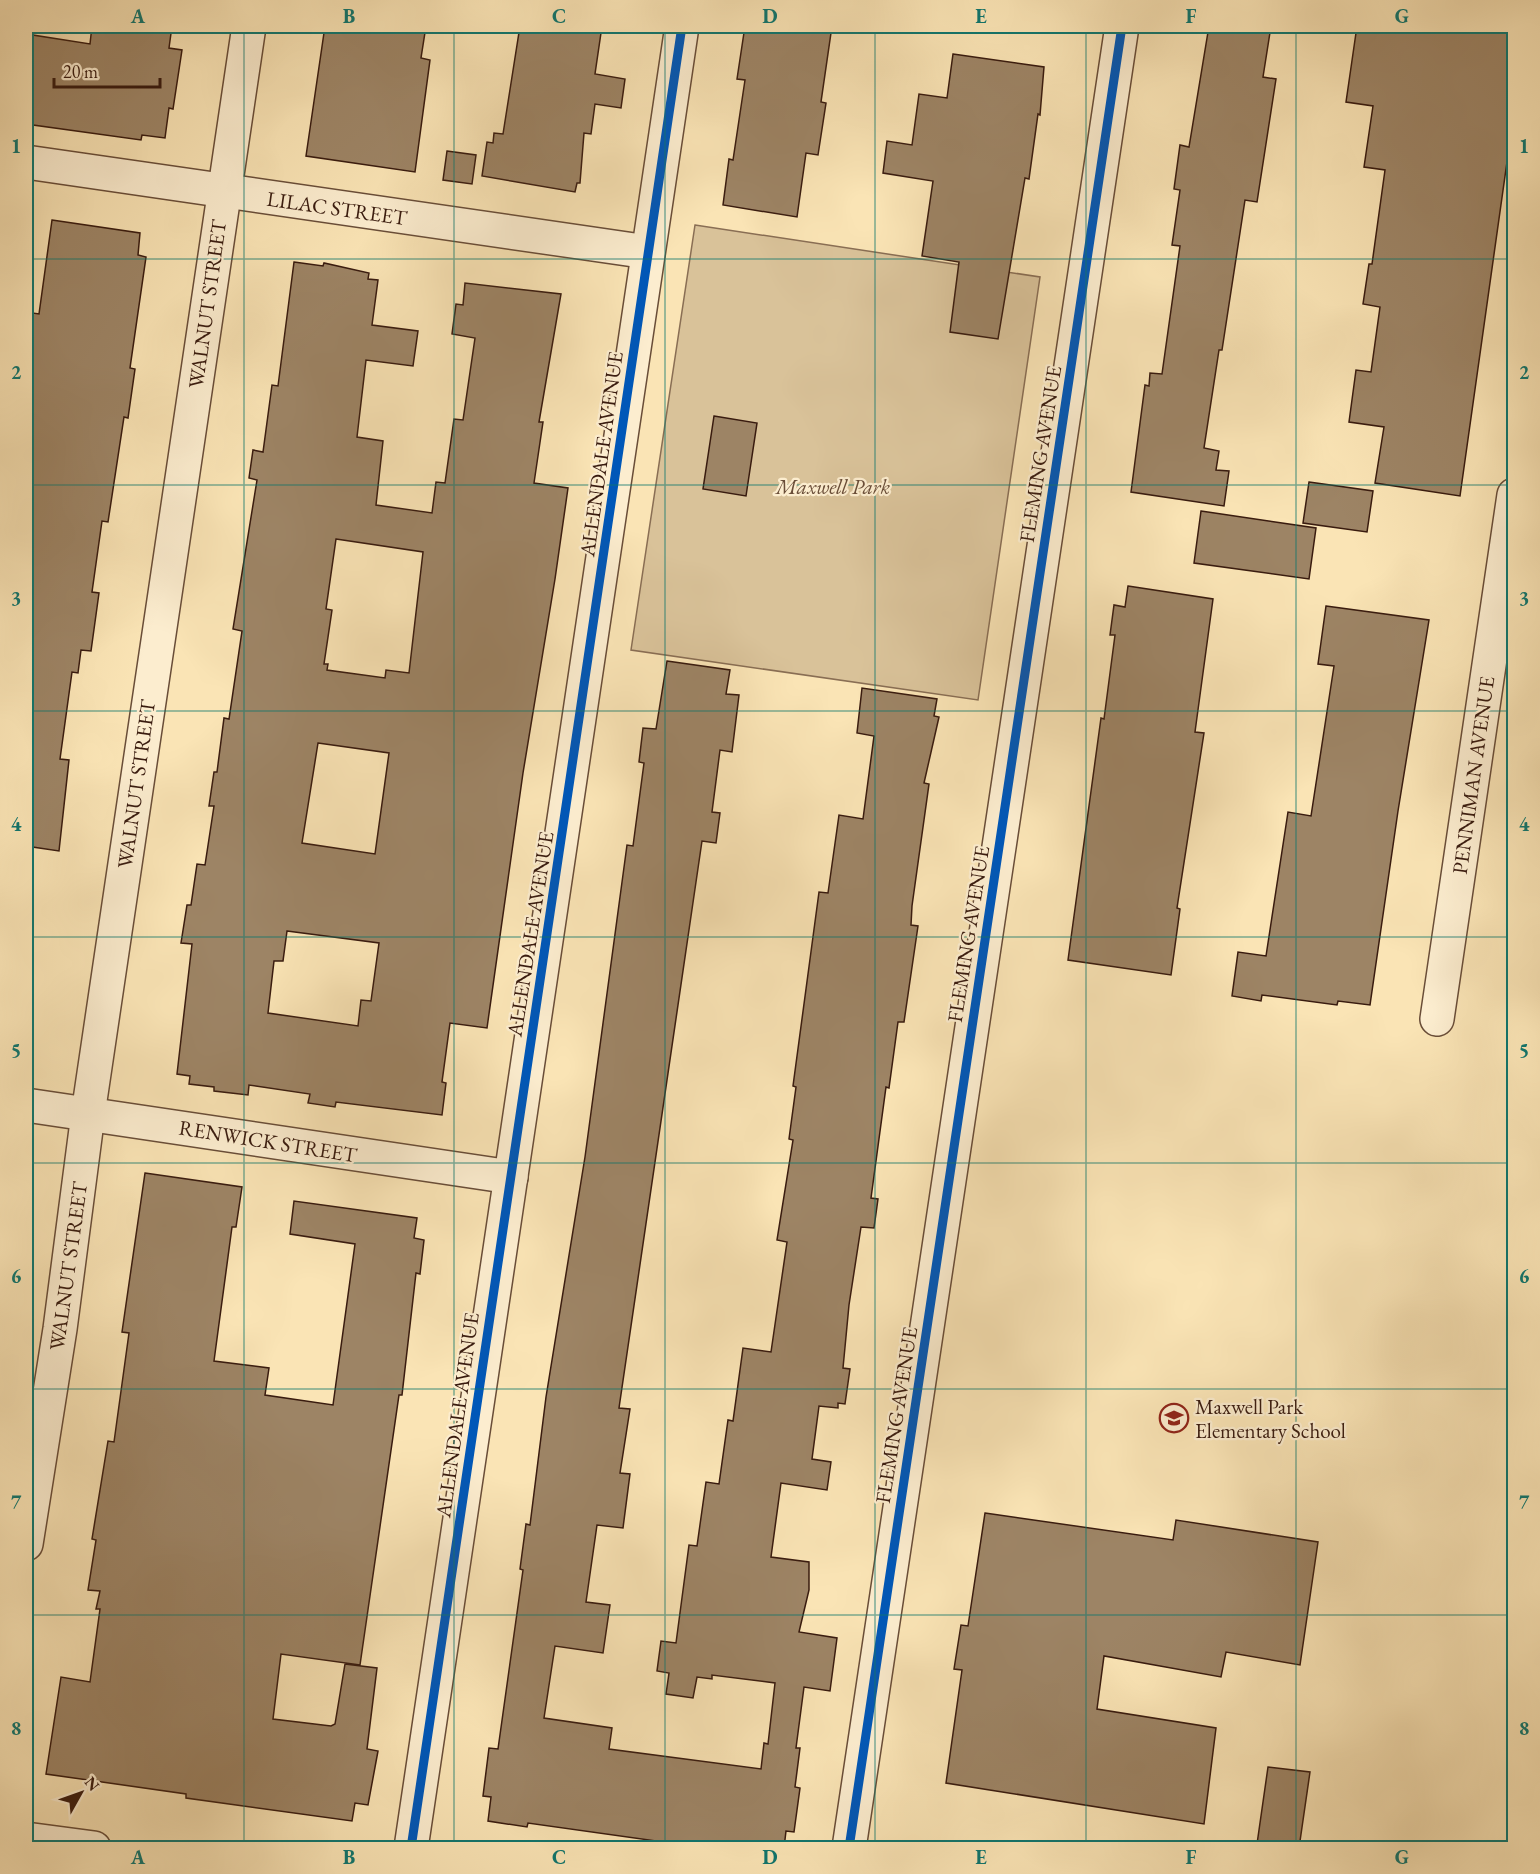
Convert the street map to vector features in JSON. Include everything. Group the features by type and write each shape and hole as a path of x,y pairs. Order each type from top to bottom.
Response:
{"street":[{"name":"WALNUT STREET","path":"26,1544 60,1329 88,1114 249,26"},
{"name":"ALLENDALE AVENUE","path":"411,1848 597,614 682,26"},
{"name":"FLEMING AVENUE","path":"849,1848 1122,26"},
{"name":"LILAC STREET","path":"26,162 648,252"},
{"name":"PENNIMAN AVENUE","path":"1437,1019 1515,495"},
{"name":"RENWICK STREET","path":"26,1105 511,1177"},
{"path":"26,1839 94,1848"}],"green space":[{"name":"Maxwell Park","path":"695,225 1040,277 978,700 631,650"}],"building":[{"path":"92,26 172,26 169,48 182,50 173,109 169,108 165,138 142,135 141,140 26,124 26,34 90,44"},
{"path":"325,26 426,26 421,58 430,60 415,172 306,156"},
{"path":"520,26 602,26 595,74 625,79 621,108 595,104 591,134 584,133 580,183 577,183 575,192 482,176 487,142 493,143 494,133 503,134"},
{"path":"745,26 832,26 821,102 826,103 818,155 806,153 797,217 723,205 729,159 733,160 745,80 737,79"},
{"path":"1209,26 1271,26 1263,77 1276,79 1257,202 1245,200 1204,448 1219,451 1216,470 1229,471 1224,506 1131,492 1145,385 1149,386 1150,373 1162,374 1180,246 1172,245 1180,190 1174,189 1180,145 1189,147"},
{"path":"1357,26 1515,26 1515,105 1460,496 1375,483 1384,427 1349,422 1356,370 1371,372 1380,307 1363,304 1369,264 1372,264 1385,170 1364,167 1373,106 1346,102"},
{"path":"953,54 1044,67 1040,115 1038,114 1029,179 1025,178 998,339 950,332 959,262 922,256 933,181 883,173 887,141 912,145 919,94 947,98"},
{"path":"447,151 476,155 472,184 443,180"},
{"path":"52,220 140,233 138,255 146,257 130,368 135,369 128,418 124,417 108,522 102,521 92,592 99,593 91,651 81,650 78,673 72,672 60,759 69,760 59,851 26,846 26,312 39,314"},
{"path":"294,262 323,266 324,263 369,273 368,279 378,280 372,325 418,331 413,366 366,360 357,437 383,441 376,505 432,513 436,482 445,483 454,419 463,420 475,338 452,334 456,304 463,305 465,283 561,294 539,422 543,422 534,483 568,488 555,579 523,773 487,1028 450,1023 442,1082 446,1083 442,1115 336,1102 335,1107 308,1103 310,1094 249,1085 248,1095 214,1091 214,1087 189,1084 190,1076 177,1074 192,944 181,943 187,905 191,905 197,864 205,865 214,806 209,806 214,772 217,772 224,718 229,719 242,631 233,629 257,480 249,478 253,450 263,452 272,385 278,386","holes":["336,539 423,552 409,673 386,670 385,678 327,670 328,664 324,664 332,610 326,609","318,743 389,753 375,854 302,843","287,931 379,943 371,1001 361,1000 358,1026 268,1013 274,961 283,961"]},
{"path":"714,416 757,423 746,496 703,489"},
{"path":"1309,482 1373,491 1367,532 1303,523"},
{"path":"1201,511 1316,528 1309,579 1194,563"},
{"path":"1128,586 1213,599 1195,732 1204,733 1177,908 1180,909 1171,975 1068,960 1101,718 1104,719 1115,635 1110,635 1114,605 1125,607"},
{"path":"1326,606 1429,620 1370,1005 1338,1001 1337,1005 1262,995 1261,1001 1232,996 1238,952 1266,956 1288,812 1311,816 1334,666 1318,664"},
{"path":"667,661 730,670 726,694 739,695 732,752 720,750 712,812 720,813 716,843 702,841 619,1408 630,1409 620,1473 630,1474 623,1528 597,1525 586,1602 610,1605 603,1653 555,1646 544,1718 612,1728 609,1749 761,1769 764,1743 768,1744 775,1683 712,1675 712,1679 697,1677 693,1698 666,1694 669,1673 657,1671 661,1641 676,1643 689,1545 697,1546 706,1482 719,1484 728,1420 733,1421 743,1348 771,1352 787,1242 777,1240 793,1140 789,1139 796,1087 793,1086 819,892 828,893 839,815 863,819 874,736 857,733 862,688 937,699 934,716 939,717 924,783 929,784 911,925 918,926 904,1022 898,1022 889,1088 886,1087 871,1198 878,1199 874,1228 861,1227 849,1305 843,1368 850,1369 845,1404 838,1403 838,1408 819,1406 812,1459 831,1462 827,1490 781,1483 771,1557 809,1562 809,1590 799,1632 837,1638 830,1691 804,1687 796,1748 800,1748 795,1787 800,1788 794,1832 786,1831 784,1848 706,1848 528,1823 527,1827 488,1821 491,1797 483,1796 489,1748 498,1749 523,1570 520,1569 526,1524 530,1525 546,1397 585,1157 627,845 633,846 644,763 639,762 643,728 656,729"},
{"path":"145,1173 242,1187 236,1227 232,1227 214,1361 269,1368 265,1395 333,1405 355,1244 290,1234 294,1201 417,1218 414,1238 424,1240 420,1274 416,1273 402,1395 399,1395 360,1665 281,1654 273,1719 331,1726 335,1724 345,1664 377,1668 367,1749 378,1751 368,1805 355,1803 352,1821 186,1798 186,1794 46,1774 61,1677 90,1682 100,1609 96,1609 100,1591 88,1590 96,1540 92,1539 108,1441 114,1442 129,1333 122,1332"},
{"path":"985,1513 1173,1540 1176,1520 1318,1542 1300,1665 1226,1652 1221,1677 1104,1656 1097,1709 1216,1728 1204,1824 946,1783 962,1670 954,1669 961,1625 968,1626"},
{"path":"1268,1767 1310,1772 1299,1848 1257,1844"}],"cycle path":[{"path":"411,1848 682,26"},
{"path":"849,1848 1122,26"}],"place":[{"name":"Maxwell Park Elementary School","path":"1174,1418"}]}
